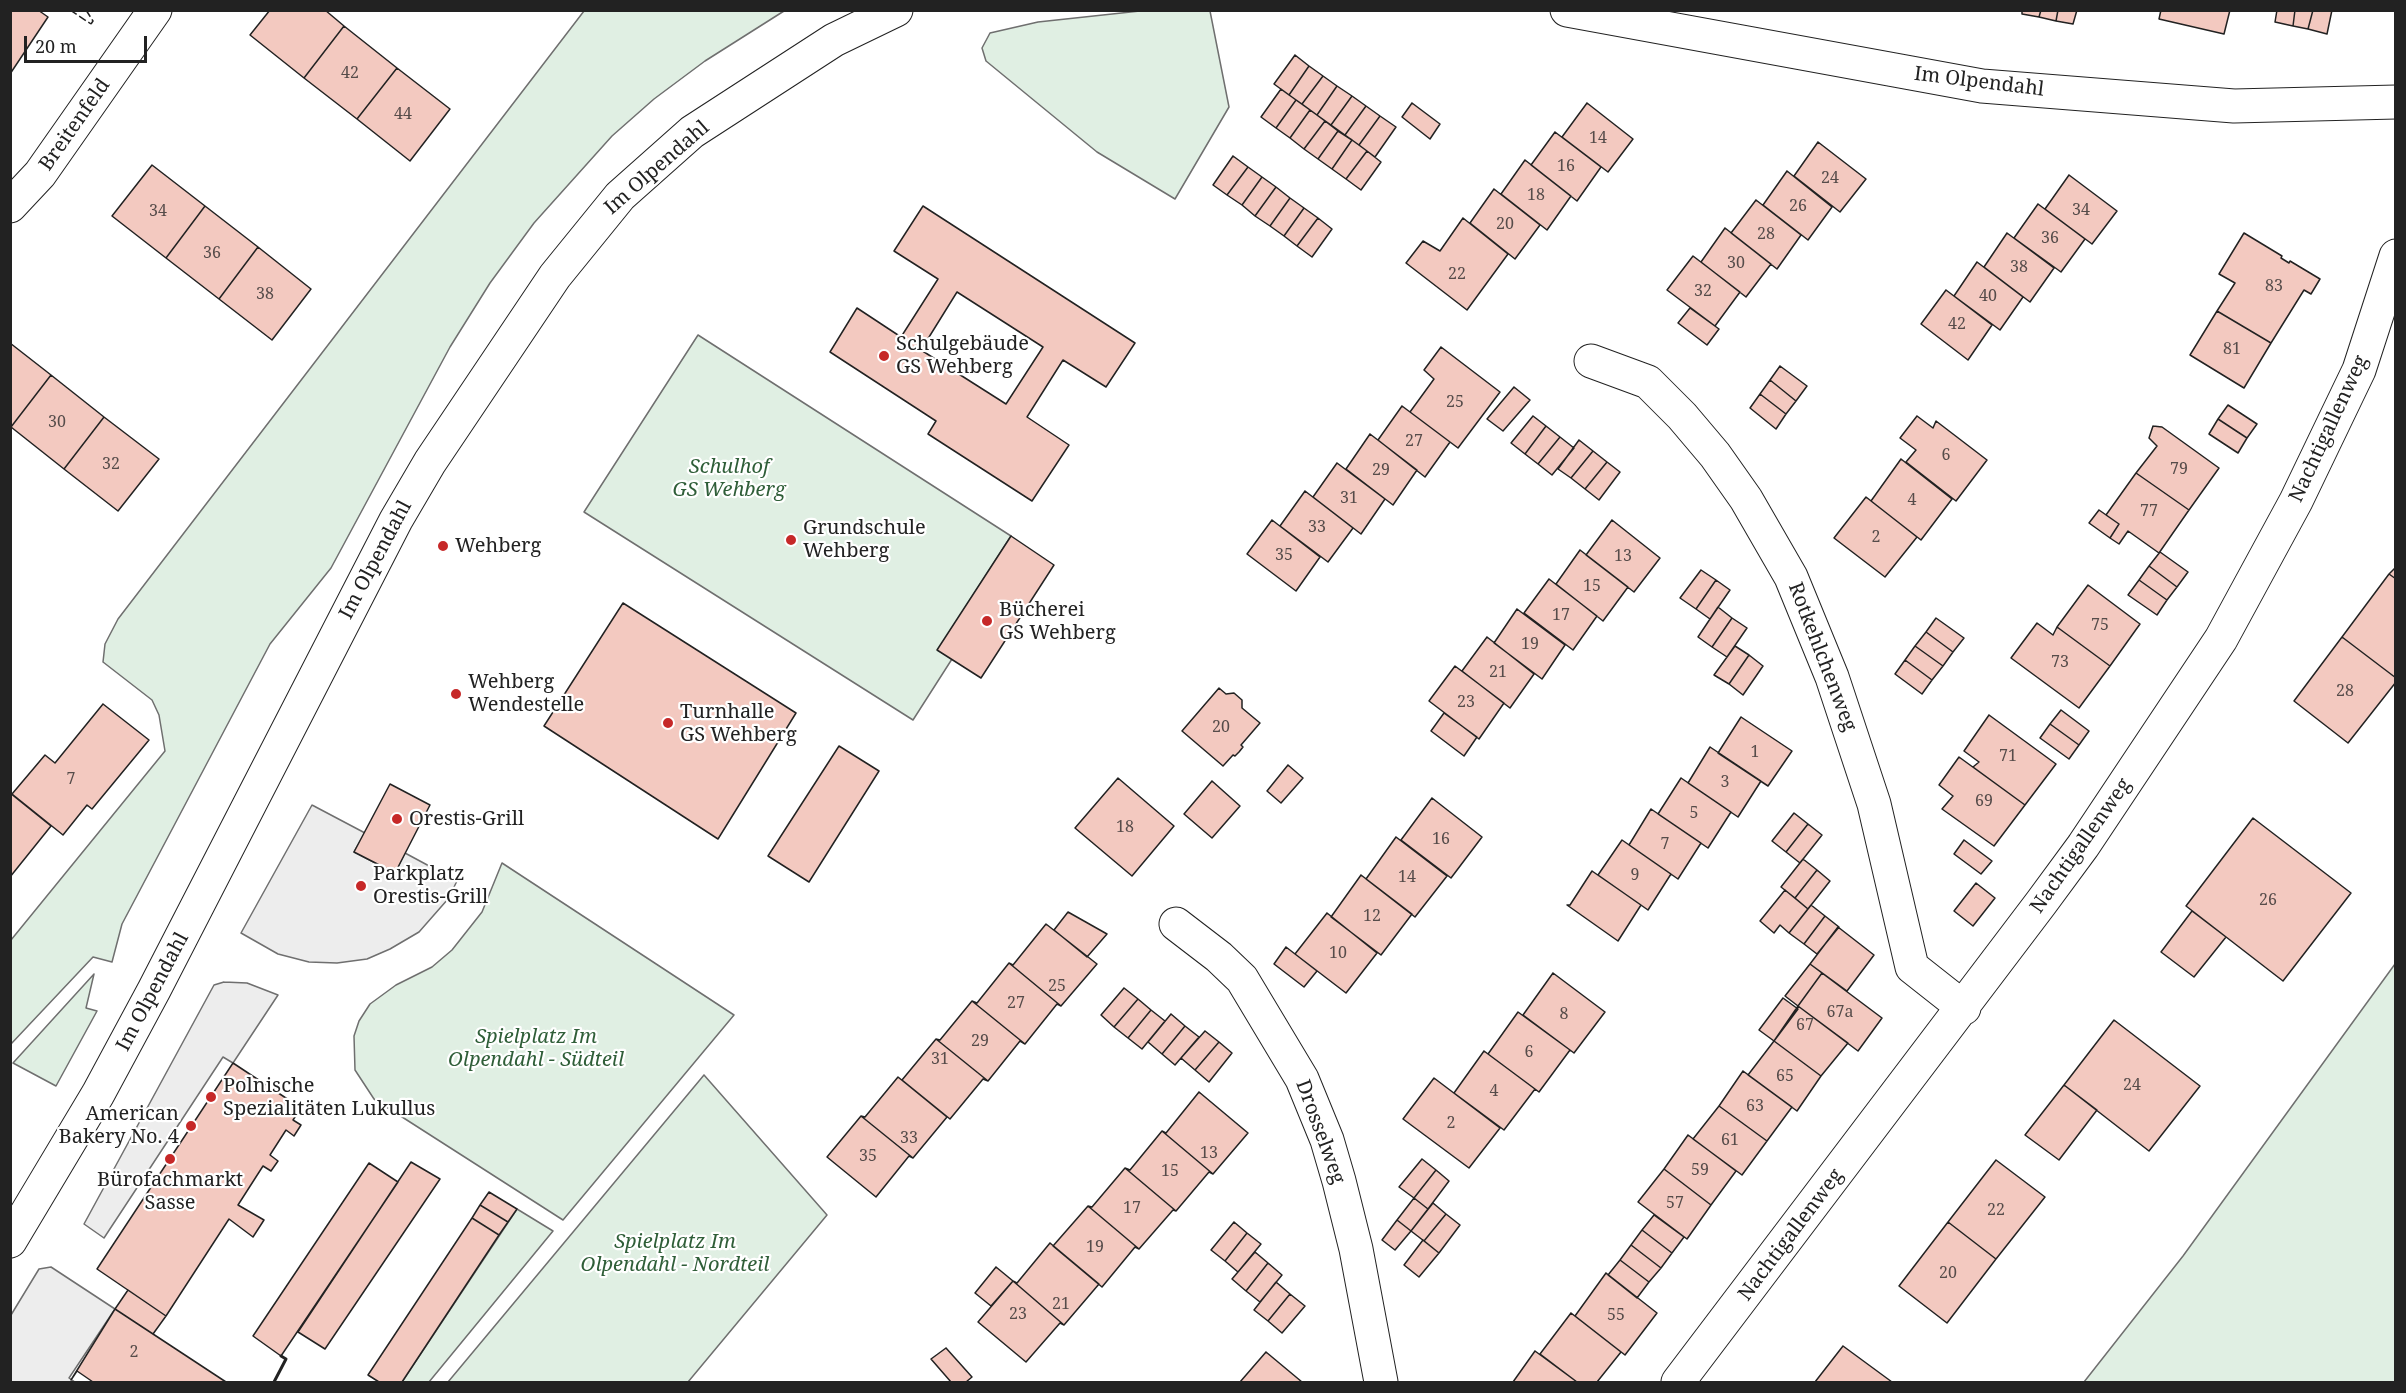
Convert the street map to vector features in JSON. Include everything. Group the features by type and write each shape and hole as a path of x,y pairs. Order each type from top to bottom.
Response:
{"street":[{"name":"Breitenfeld","path":"10,206 40,174 155,10"},
{"name":"Im Olpendahl","path":"10,1242 98,1094 154,990 396,520 430,462 561,268 620,196 692,132 834,40 896,10"},
{"name":"Im Olpendahl","path":"1567,10 1982,86 2234,106 2396,102"},
{"name":"Nachtigallenweg","path":"1678,1383 1964,1008 2083,846 2221,639 2296,501 2359,370 2396,256"},
{"name":"Rotkehlchenweg","path":"1591,361 1648,382 1682,416 1740,490 1780,558 1791,578 1827,666 1854,741 1874,804 1912,967 1964,1008"},
{"name":"Drosselweg","path":"1176,924 1219,957 1242,979 1302,1079 1327,1140 1339,1181 1356,1249 1381,1383"}],"green space":[{"path":"584,11 784,11 705,61 654,99 612,136 534,223 490,283 450,347 331,568 270,644 122,924 112,962 93,957 11,1044 11,940 165,751 159,715 152,700 103,662 105,644 118,619"},
{"path":"1140,11 1210,11 1229,107 1175,199 1097,152 986,61 982,48 990,33 1038,22"},
{"name":"Schulhof GS Wehberg","path":"698,335 1011,536 938,650 952,659 913,720 584,512"},
{"name":"Spielplatz Im Olpendahl - Südteil","path":"502,863 734,1015 563,1220 374,1099 355,1070 354,1036 359,1021 370,1004 396,985 432,967 452,950 482,912"},
{"path":"2395,964 2395,1382 2084,1382 2183,1256"},
{"path":"94,974 86,1008 97,1011 56,1086 13,1063"},
{"name":"Spielplatz Im Olpendahl - Nordteil","path":"704,1075 827,1215 688,1382 448,1382"},
{"path":"517,1209 553,1231 429,1382 402,1382"}],"shaded area":[{"name":"Parkplatz Orestis-Grill","path":"312,805 365,833 354,852 395,873 405,853 457,881 448,899 419,932 367,959 337,963 309,962 278,954 241,933"},
{"path":"224,982 247,983 278,995 233,1063 223,1057 104,1238 84,1224 214,985"},
{"path":"51,1267 115,1309 69,1378 75,1382 11,1382 11,1315 39,1269"}],"building":[{"path":"10,10 38,10 48,17 10,74"},
{"path":"270,10 325,10 344,26 304,78 250,35"},
{"path":"2022,10 2041,10 2039,17 2022,14"},
{"path":"2041,10 2058,10 2056,21 2039,17"},
{"path":"2058,10 2077,10 2073,24 2056,21"},
{"path":"2161,10 2230,10 2224,34 2159,19"},
{"path":"2277,10 2295,10 2293,26 2275,22"},
{"path":"2295,10 2313,10 2308,29 2293,26"},
{"path":"2313,10 2332,10 2327,34 2308,29"},
{"path":"344,26 397,68 357,119 304,78"},
{"path":"1295,55 1309,66 1289,95 1274,84"},
{"path":"1309,66 1323,76 1302,104 1289,95"},
{"path":"397,68 450,109 410,161 357,119"},
{"path":"1323,76 1337,86 1317,115 1302,104"},
{"path":"1337,86 1352,96 1331,125 1317,115"},
{"path":"1281,89 1296,100 1276,128 1261,117"},
{"path":"1352,96 1366,106 1345,135 1331,125"},
{"path":"1296,100 1310,110 1290,138 1276,128"},
{"path":"1412,103 1440,124 1430,139 1402,117"},
{"path":"1587,103 1633,139 1608,172 1562,137"},
{"path":"1366,106 1380,116 1359,145 1345,135"},
{"path":"1310,110 1325,121 1304,149 1290,138"},
{"path":"1380,116 1396,127 1375,157 1359,145"},
{"path":"1325,121 1338,131 1318,159 1304,149"},
{"path":"1338,131 1352,140 1332,169 1318,159"},
{"path":"1555,132 1601,167 1577,201 1531,165"},
{"path":"1352,140 1367,151 1346,179 1332,169"},
{"path":"1818,142 1866,179 1840,212 1794,176"},
{"path":"1367,151 1381,162 1361,190 1346,179"},
{"path":"1233,156 1248,167 1227,195 1213,185"},
{"path":"1525,160 1571,196 1547,230 1501,194"},
{"path":"152,165 205,206 166,258 112,216"},
{"path":"1248,167 1262,177 1242,205 1227,195"},
{"path":"1787,171 1832,207 1808,240 1763,205"},
{"path":"2069,175 2117,211 2092,244 2045,209"},
{"path":"1262,177 1276,187 1255,216 1242,205"},
{"path":"1276,187 1290,198 1270,226 1255,216"},
{"path":"1494,189 1540,225 1515,259 1470,223"},
{"path":"1290,198 1304,208 1284,236 1270,226"},
{"path":"1756,200 1801,235 1777,269 1731,233"},
{"path":"2038,204 2085,239 2061,272 2014,238"},
{"path":"205,206 258,247 219,299 166,258"},
{"name":"Schulgebäude GS Wehberg","path":"923,206 1135,343 1106,387 1063,360 1027,417 1069,445 1032,501 928,434 936,421 830,352 857,308 901,337 938,279 894,251","holes":["957,292 1043,347 1006,404 921,350"]},
{"path":"1304,208 1318,218 1297,246 1284,236"},
{"path":"1318,218 1332,229 1312,257 1297,246"},
{"path":"1463,218 1508,254 1467,310 1406,263 1423,241 1440,251"},
{"path":"1725,228 1771,264 1746,297 1701,262"},
{"path":"2007,233 2054,268 2030,302 1984,267"},
{"path":"2244,233 2282,256 2281,258 2289,263 2290,261 2320,279 2311,294 2304,290 2271,343 2217,311 2235,283 2219,274"},
{"path":"258,247 311,289 272,340 219,299"},
{"path":"1693,256 1740,292 1715,326 1667,290"},
{"path":"1977,262 2023,297 2000,330 1954,296"},
{"path":"1946,290 1992,325 1968,360 1921,324"},
{"path":"1690,308 1719,329 1707,345 1678,323"},
{"path":"2217,311 2271,343 2244,388 2190,355"},
{"path":"10,343 51,375 11,427 10,427"},
{"path":"1441,347 1500,392 1458,448 1410,412 1434,379 1424,370"},
{"path":"1780,366 1807,386 1796,401 1770,380"},
{"path":"51,375 104,417 64,469 11,427"},
{"path":"1770,380 1796,401 1786,414 1760,394"},
{"path":"1514,387 1530,400 1503,431 1487,419"},
{"path":"1760,394 1786,414 1776,429 1750,408"},
{"path":"2228,405 2257,424 2247,438 2218,419"},
{"path":"1402,406 1450,442 1425,477 1378,440"},
{"path":"1533,416 1546,426 1525,454 1511,443"},
{"path":"1917,416 1933,428 1936,421 1987,460 1956,501 1906,462 1916,450 1900,438"},
{"path":"104,417 159,459 118,511 64,469"},
{"path":"2218,419 2247,438 2238,453 2209,434"},
{"path":"1546,426 1560,437 1538,464 1525,454"},
{"path":"2153,426 2162,427 2219,468 2189,510 2136,473 2157,446 2149,438"},
{"path":"1370,434 1417,470 1393,505 1346,469"},
{"path":"1560,437 1574,448 1552,475 1538,464"},
{"path":"1579,440 1593,451 1571,478 1558,469"},
{"path":"1593,451 1607,462 1585,489 1571,478"},
{"path":"1901,459 1952,499 1921,540 1871,501"},
{"path":"1607,462 1620,472 1599,500 1585,489"},
{"path":"1337,463 1385,499 1361,534 1313,497"},
{"path":"2136,473 2189,510 2159,553 2128,531 2119,544 2110,538 2119,524 2106,515"},
{"path":"1305,491 1353,528 1328,562 1280,526"},
{"path":"1866,497 1917,537 1885,577 1834,538"},
{"path":"2099,510 2119,524 2110,538 2089,523"},
{"path":"1272,520 1320,557 1296,591 1247,554"},
{"path":"1612,520 1660,558 1634,592 1586,555"},
{"name":"Bücherei GS Wehberg","path":"1011,536 1054,565 981,678 937,650"},
{"path":"1580,550 1628,587 1603,621 1556,584"},
{"path":"2160,552 2188,572 2177,587 2149,566"},
{"path":"2149,566 2177,587 2167,600 2139,580"},
{"path":"2396,567 2396,579 2389,574"},
{"path":"1701,570 1716,580 1696,609 1680,598"},
{"path":"2389,574 2396,579 2396,678 2342,637"},
{"path":"1549,579 1597,616 1573,650 1524,613"},
{"path":"1716,580 1730,590 1710,619 1696,609"},
{"path":"2139,580 2167,600 2157,615 2128,595"},
{"path":"2088,585 2140,624 2110,666 2057,627"},
{"name":"Turnhalle GS Wehberg","path":"623,603 796,713 718,839 544,726"},
{"path":"1718,607 1732,618 1712,647 1698,637"},
{"path":"1517,609 1565,645 1542,679 1494,643"},
{"path":"1732,618 1747,628 1727,657 1712,647"},
{"path":"1936,618 1964,638 1953,652 1926,632"},
{"path":"2037,623 2053,635 2057,627 2110,666 2079,708 2011,658"},
{"path":"1926,632 1953,652 1943,666 1915,646"},
{"path":"1487,637 1534,674 1510,708 1462,671"},
{"path":"2342,637 2396,678 2396,682 2348,743 2294,701"},
{"path":"1735,646 1749,655 1729,684 1714,675"},
{"path":"1915,646 1943,666 1932,680 1905,660"},
{"path":"1749,655 1763,666 1743,695 1729,684"},
{"path":"1905,660 1932,680 1922,694 1895,674"},
{"path":"1455,666 1504,703 1479,739 1429,701"},
{"path":"1219,688 1226,694 1234,693 1242,700 1242,708 1260,723 1241,745 1243,747 1239,752 1223,766 1182,731"},
{"path":"103,704 149,740 92,809 87,805 63,835 12,794 45,755 55,763"},
{"path":"2061,710 2089,731 2079,745 2050,724"},
{"path":"1444,713 1477,737 1464,756 1431,731"},
{"path":"1989,715 2056,764 2025,805 1973,767 1979,762 1964,751"},
{"path":"1741,717 1792,751 1768,786 1718,753"},
{"path":"2050,724 2079,745 2069,759 2040,738"},
{"path":"839,746 879,771 809,882 768,856"},
{"path":"1710,747 1761,781 1738,817 1688,783"},
{"path":"1959,757 2025,805 1994,846 1942,809 1953,796 1939,785"},
{"path":"1288,765 1303,778 1281,803 1267,791"},
{"path":"1118,778 1174,826 1132,876 1075,828"},
{"path":"1681,778 1731,812 1708,848 1658,814"},
{"path":"1212,781 1240,806 1212,838 1184,814"},
{"name":"Orestis-Grill","path":"390,784 430,805 395,873 354,852"},
{"path":"10,793 51,826 10,877"},
{"path":"1432,798 1482,837 1451,878 1401,840"},
{"path":"1651,809 1701,843 1678,879 1629,845"},
{"path":"1794,813 1808,824 1786,852 1772,841"},
{"path":"2253,818 2351,893 2283,981 2186,906"},
{"path":"1808,824 1822,835 1800,863 1786,852"},
{"path":"1396,837 1447,876 1415,917 1366,879"},
{"path":"1622,840 1671,874 1648,910 1598,875"},
{"path":"1964,840 1992,861 1981,874 1954,854"},
{"path":"1803,859 1817,870 1795,898 1781,887"},
{"path":"1817,870 1830,881 1808,909 1795,898"},
{"path":"1592,871 1641,905 1618,941 1567,905 1570,905"},
{"path":"1361,875 1412,914 1381,955 1331,917"},
{"path":"1976,883 1995,898 1973,926 1954,911"},
{"path":"1785,890 1808,909 1789,933 1780,925 1774,933 1760,921"},
{"path":"1811,905 1825,916 1804,944 1789,933"},
{"path":"2192,911 2226,937 2194,977 2161,952"},
{"path":"1068,912 1107,934 1087,957 1054,930"},
{"path":"1327,913 1377,953 1346,993 1295,954"},
{"path":"1825,916 1839,927 1817,954 1804,944"},
{"path":"1046,924 1097,964 1061,1006 1009,963 1013,965"},
{"path":"1838,927 1874,955 1847,991 1810,964"},
{"path":"1286,947 1317,971 1304,987 1274,964"},
{"path":"1009,963 1061,1006 1057,1004 1025,1044 972,1001 977,1003"},
{"path":"1810,964 1822,973 1798,1006 1785,996"},
{"path":"1553,973 1605,1012 1574,1053 1523,1015"},
{"path":"1822,973 1882,1018 1858,1051 1798,1006"},
{"path":"1124,988 1138,999 1114,1027 1101,1015"},
{"path":"1783,998 1798,1009 1774,1041 1759,1030"},
{"path":"1138,999 1151,1010 1128,1038 1114,1027"},
{"path":"972,1001 1025,1044 1020,1041 988,1081 936,1039 940,1040"},
{"path":"1798,1006 1848,1043 1821,1076 1774,1041"},
{"path":"1151,1010 1165,1021 1142,1049 1128,1038"},
{"path":"1518,1012 1570,1050 1539,1092 1488,1054"},
{"path":"1171,1014 1185,1026 1162,1054 1148,1042"},
{"path":"2114,1020 2200,1086 2149,1151 2064,1085"},
{"path":"1185,1026 1199,1037 1175,1065 1162,1054"},
{"path":"1205,1031 1219,1042 1195,1070 1181,1058"},
{"path":"936,1039 988,1081 983,1079 950,1119 902,1080"},
{"path":"1774,1041 1821,1076 1797,1111 1748,1075"},
{"path":"1219,1042 1232,1053 1209,1082 1195,1070"},
{"path":"1484,1051 1535,1089 1504,1130 1454,1093"},
{"path":"233,1063 301,1108 293,1120 301,1125 294,1136 286,1130 270,1155 278,1161 271,1171 263,1166 238,1205 264,1220 253,1237 229,1219 166,1316 97,1269"},
{"path":"1743,1071 1792,1107 1767,1141 1719,1106"},
{"path":"898,1077 947,1117 913,1158 861,1116 865,1117"},
{"path":"1434,1078 1500,1128 1469,1168 1403,1119"},
{"path":"2064,1085 2097,1110 2059,1160 2025,1135"},
{"path":"1199,1092 1248,1133 1213,1174 1162,1131 1166,1133"},
{"path":"1719,1106 1767,1141 1742,1175 1693,1139"},
{"path":"861,1116 913,1158 909,1156 876,1197 827,1157"},
{"path":"1162,1131 1213,1174 1209,1172 1176,1211 1125,1168 1130,1170"},
{"path":"1688,1135 1736,1171 1711,1205 1664,1169"},
{"path":"1422,1159 1436,1170 1414,1198 1399,1187"},
{"path":"1996,1160 2045,1197 1996,1259 1948,1222"},
{"path":"411,1162 440,1179 325,1349 298,1332"},
{"path":"369,1163 398,1182 281,1356 253,1336"},
{"path":"1125,1168 1176,1211 1173,1210 1139,1249 1088,1206 1092,1207"},
{"path":"1664,1169 1711,1205 1687,1239 1638,1202"},
{"path":"1436,1170 1449,1181 1428,1209 1414,1198"},
{"path":"489,1192 517,1209 508,1222 480,1205"},
{"path":"1414,1198 1428,1209 1411,1231 1397,1220"},
{"path":"1433,1203 1446,1214 1424,1241 1411,1231"},
{"path":"480,1205 508,1222 499,1235 472,1218"},
{"path":"1088,1206 1139,1249 1135,1247 1102,1287 1053,1246"},
{"path":"1446,1214 1460,1225 1439,1253 1424,1241"},
{"path":"1654,1215 1684,1237 1672,1253 1642,1230"},
{"path":"472,1218 499,1235 402,1382 379,1382 368,1375"},
{"path":"1397,1220 1411,1231 1395,1250 1382,1240"},
{"path":"1234,1222 1247,1233 1225,1261 1211,1250"},
{"path":"1948,1222 1996,1259 1947,1323 1899,1286"},
{"path":"1642,1230 1672,1253 1661,1268 1631,1245"},
{"path":"1247,1233 1261,1244 1238,1272 1225,1261"},
{"path":"1423,1240 1439,1253 1419,1277 1404,1265"},
{"path":"1050,1243 1099,1284 1064,1325 1013,1281 1017,1283"},
{"path":"1631,1245 1661,1268 1649,1282 1620,1260"},
{"path":"1255,1252 1268,1263 1246,1291 1232,1279"},
{"path":"1620,1260 1649,1282 1637,1298 1608,1275"},
{"path":"1268,1263 1282,1275 1260,1302 1246,1291"},
{"path":"996,1267 1013,1281 991,1306 975,1293"},
{"path":"1606,1273 1657,1313 1625,1355 1575,1316"},
{"path":"1013,1281 1064,1325 1060,1323 1026,1362 978,1322"},
{"path":"1276,1282 1290,1294 1268,1321 1254,1310"},
{"path":"128,1290 166,1316 153,1334 115,1309"},
{"path":"1290,1294 1305,1306 1282,1333 1268,1321"},
{"path":"115,1309 226,1382 93,1382 77,1371 71,1380"},
{"path":"1571,1313 1621,1352 1597,1382 1577,1382 1540,1354"},
{"path":"1843,1346 1892,1382 1815,1382"},
{"path":"946,1348 972,1377 966,1382 951,1382 931,1359"},
{"path":"1535,1351 1577,1382 1513,1382"},
{"path":"1266,1352 1302,1382 1240,1382"}],"fence":[{"path":"70,10 91,24"},
{"path":"86,10 93,21 91,24"}],"wall":[{"path":"274,1382 286,1359 281,1356"}],"place":[{"name":"Schulgebäude GS Wehberg","path":"884,356"},
{"name":"Grundschule Wehberg","path":"791,540"},
{"name":"Wehberg","path":"443,546"},
{"name":"Bücherei GS Wehberg","path":"987,621"},
{"name":"Wehberg Wendestelle","path":"456,694"},
{"name":"Turnhalle GS Wehberg","path":"668,723"},
{"name":"Orestis-Grill","path":"397,819"},
{"name":"Parkplatz Orestis-Grill","path":"361,886"},
{"name":"Polnische Spezialitäten Lukullus","path":"211,1097"},
{"name":"American Bakery No. 4","path":"191,1126"},
{"name":"Bürofachmarkt Sasse","path":"170,1159"}]}
